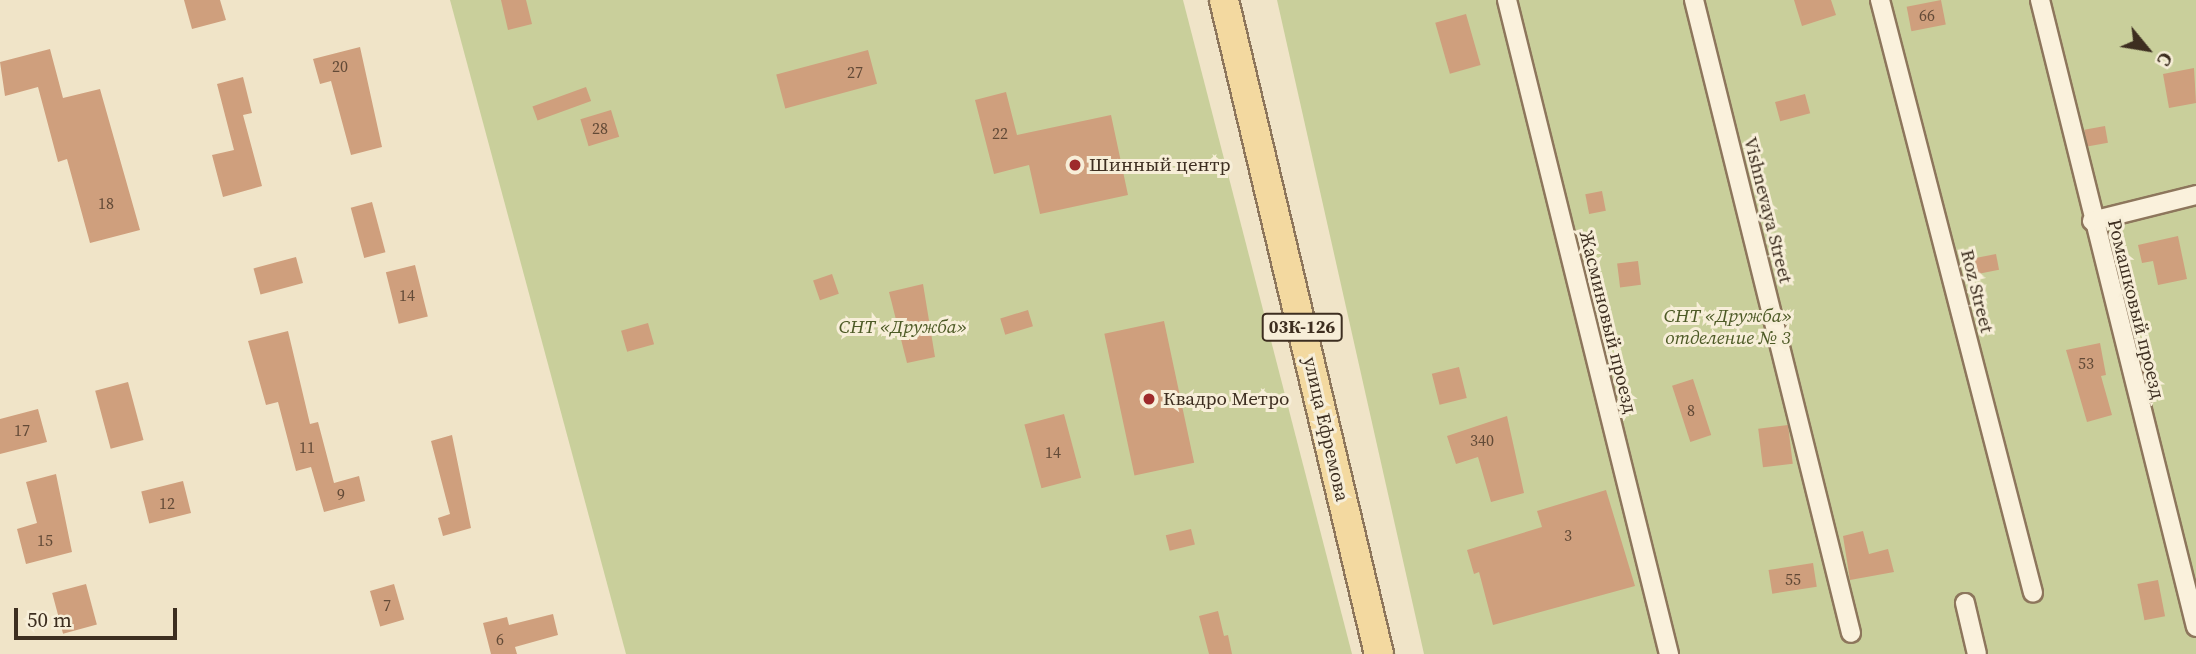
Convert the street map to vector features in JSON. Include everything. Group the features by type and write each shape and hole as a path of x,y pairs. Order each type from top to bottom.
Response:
{"main road":[{"name":"улица Ефремова","path":"1224,0 1379,654"}],"street":[{"name":"Жасминовый проезд","path":"1507,0 1669,654"},
{"name":"Vishnevaya Street","path":"1694,0 1851,633"},
{"name":"Roz Street","path":"1880,0 2033,593"},
{"name":"Ромашковый проезд","path":"2040,0 2092,221 2196,627"},
{"path":"2092,221 2196,195"},
{"path":"1965,603 1977,654"}],"green space":[{"name":"СНТ «Дружба»","path":"450,0 1183,0 1352,654 626,654"},
{"name":"СНТ «Дружба» отделение № 3","path":"1277,0 2196,0 2196,654 1424,654"}],"building":[{"path":"184,0 220,0 226,20 192,29"},
{"path":"501,0 526,0 532,24 508,30"},
{"path":"1794,0 1831,0 1836,15 1802,26"},
{"path":"1941,0 1946,25 1911,31 1907,7"},
{"path":"1466,14 1481,65 1450,74 1435,23"},
{"path":"360,47 382,147 351,155 331,81 320,84 313,59"},
{"path":"50,49 63,98 100,89 140,230 90,243 67,159 58,162 38,87 5,96 0,62"},
{"path":"868,50 877,84 785,108 776,75"},
{"path":"2194,68 2196,103 2169,108 2163,74"},
{"path":"243,77 252,113 243,115 262,186 223,197 212,155 234,150 217,84"},
{"path":"586,87 591,101 538,121 532,106"},
{"name":"Шинный центр","path":"1006,92 1017,135 1111,115 1128,195 1040,214 1029,165 994,174 975,100"},
{"path":"1805,94 1810,113 1780,121 1775,102"},
{"path":"611,110 619,137 589,146 580,119"},
{"path":"2105,126 2108,143 2087,146 2084,130"},
{"path":"1602,191 1606,211 1589,214 1585,194"},
{"path":"372,202 385,252 364,258 351,208"},
{"path":"2178,236 2187,279 2158,285 2153,261 2142,263 2138,245"},
{"path":"1996,254 1999,270 1977,274 1974,258"},
{"path":"296,257 303,283 260,294 253,268"},
{"path":"1638,261 1641,285 1620,287 1617,264"},
{"path":"415,265 428,316 399,324 386,272"},
{"path":"832,274 839,294 820,300 813,281"},
{"path":"923,284 935,357 907,363 889,292"},
{"path":"1028,310 1033,326 1005,335 1000,318"},
{"name":"Квадро Метро","path":"1164,321 1194,463 1134,476 1104,334"},
{"path":"648,323 654,344 627,352 621,331"},
{"path":"288,331 310,424 318,422 334,483 359,476 365,501 324,512 311,467 296,471 278,402 266,405 248,341"},
{"path":"2100,343 2106,375 2101,376 2112,415 2087,422 2066,350"},
{"path":"1459,367 1467,398 1440,405 1432,374"},
{"path":"1693,379 1711,435 1690,442 1672,386"},
{"path":"128,382 144,440 111,449 95,391"},
{"path":"38,409 47,442 0,454 0,419"},
{"path":"1064,414 1081,478 1041,488 1024,425"},
{"path":"1507,416 1524,493 1491,502 1478,457 1456,464 1447,436"},
{"path":"1788,425 1793,464 1763,467 1758,429"},
{"path":"452,435 471,528 443,536 438,518 450,514 431,441"},
{"path":"56,474 72,552 26,564 17,529 37,523 26,482"},
{"path":"183,481 191,513 149,523 141,491"},
{"path":"1606,490 1635,586 1493,625 1479,572 1474,574 1467,550 1542,527 1537,511"},
{"path":"1191,529 1195,545 1170,551 1166,535"},
{"path":"1863,531 1869,554 1888,549 1894,572 1850,580 1843,536"},
{"path":"1813,563 1817,587 1772,594 1769,570"},
{"path":"2158,580 2165,616 2144,620 2137,584"},
{"path":"86,584 97,625 63,634 52,593"},
{"path":"394,584 404,620 380,626 370,591"},
{"path":"1218,611 1232,654 1209,654 1199,616"},
{"path":"553,614 558,635 515,647 517,654 491,654 483,623 507,617 509,625"}],"place":[{"name":"Шинный центр","path":"1075,165"},
{"name":"Квадро Метро","path":"1149,399"}]}
